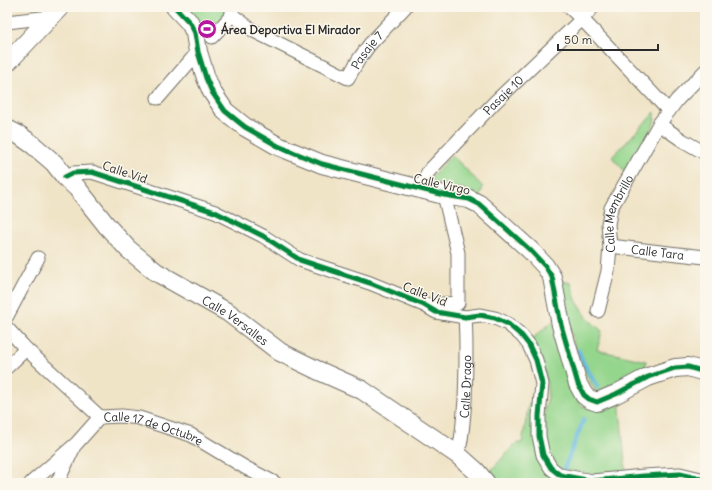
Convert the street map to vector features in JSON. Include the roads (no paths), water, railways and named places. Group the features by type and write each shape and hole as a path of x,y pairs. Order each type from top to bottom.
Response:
{"street":[{"name":"Calle Virgo","path":"175,7 190,23 195,33 198,52 212,92 225,111 245,127 278,146 322,164 444,195 469,199 479,204 530,250 545,266 552,277 561,325 578,384 589,399 597,402 648,377 674,368 688,367 705,372"},
{"name":"Pasaje 7","path":"232,11 254,32 348,78 370,44 405,7"},
{"path":"569,7 669,110"},
{"name":"Pasaje 10","path":"421,189 428,172 495,102 582,19 592,7"},
{"path":"212,36 232,11"},
{"path":"7,22 55,12"},
{"path":"7,63 55,12"},
{"path":"158,98 198,52"},
{"name":"Calle Membrillo","path":"598,311 608,271 610,246 608,224 611,208 659,124 677,100 705,71"},
{"path":"659,124 682,140 705,153"},
{"name":"Calle Versalles","path":"7,129 33,145 54,163 128,249 156,272 229,313 280,352 362,390 458,455 476,471 486,483"},
{"name":"Calle Vid","path":"66,177 73,173 92,172 215,212 263,236 300,260 370,283 424,305 436,312 465,317 480,315 495,318 508,324 522,336 529,345 536,360 542,384 539,436 543,455 551,468 560,476 592,482 644,476 680,474 705,480"},
{"name":"Calle Vid","path":"424,305 458,303 458,253 444,195"},
{"name":"Calle Tara","path":"610,246 669,252 705,258"},
{"path":"7,316 38,258"},
{"name":"Calle Drago","path":"458,455 462,439 466,370 467,338 465,317"},
{"name":"Calle 17 de Octubre","path":"7,328 26,349 100,417 122,416 139,418 191,435 246,468 275,483"},
{"path":"7,367 26,349"},
{"path":"31,483 76,444 100,417"},
{"path":"57,483 76,444"}],"waterway":[{"path":"578,350 584,364 598,387"},
{"path":"564,469 584,419"}],"place":[{"name":"Área Deportiva El Mirador","path":"207,29"}]}
